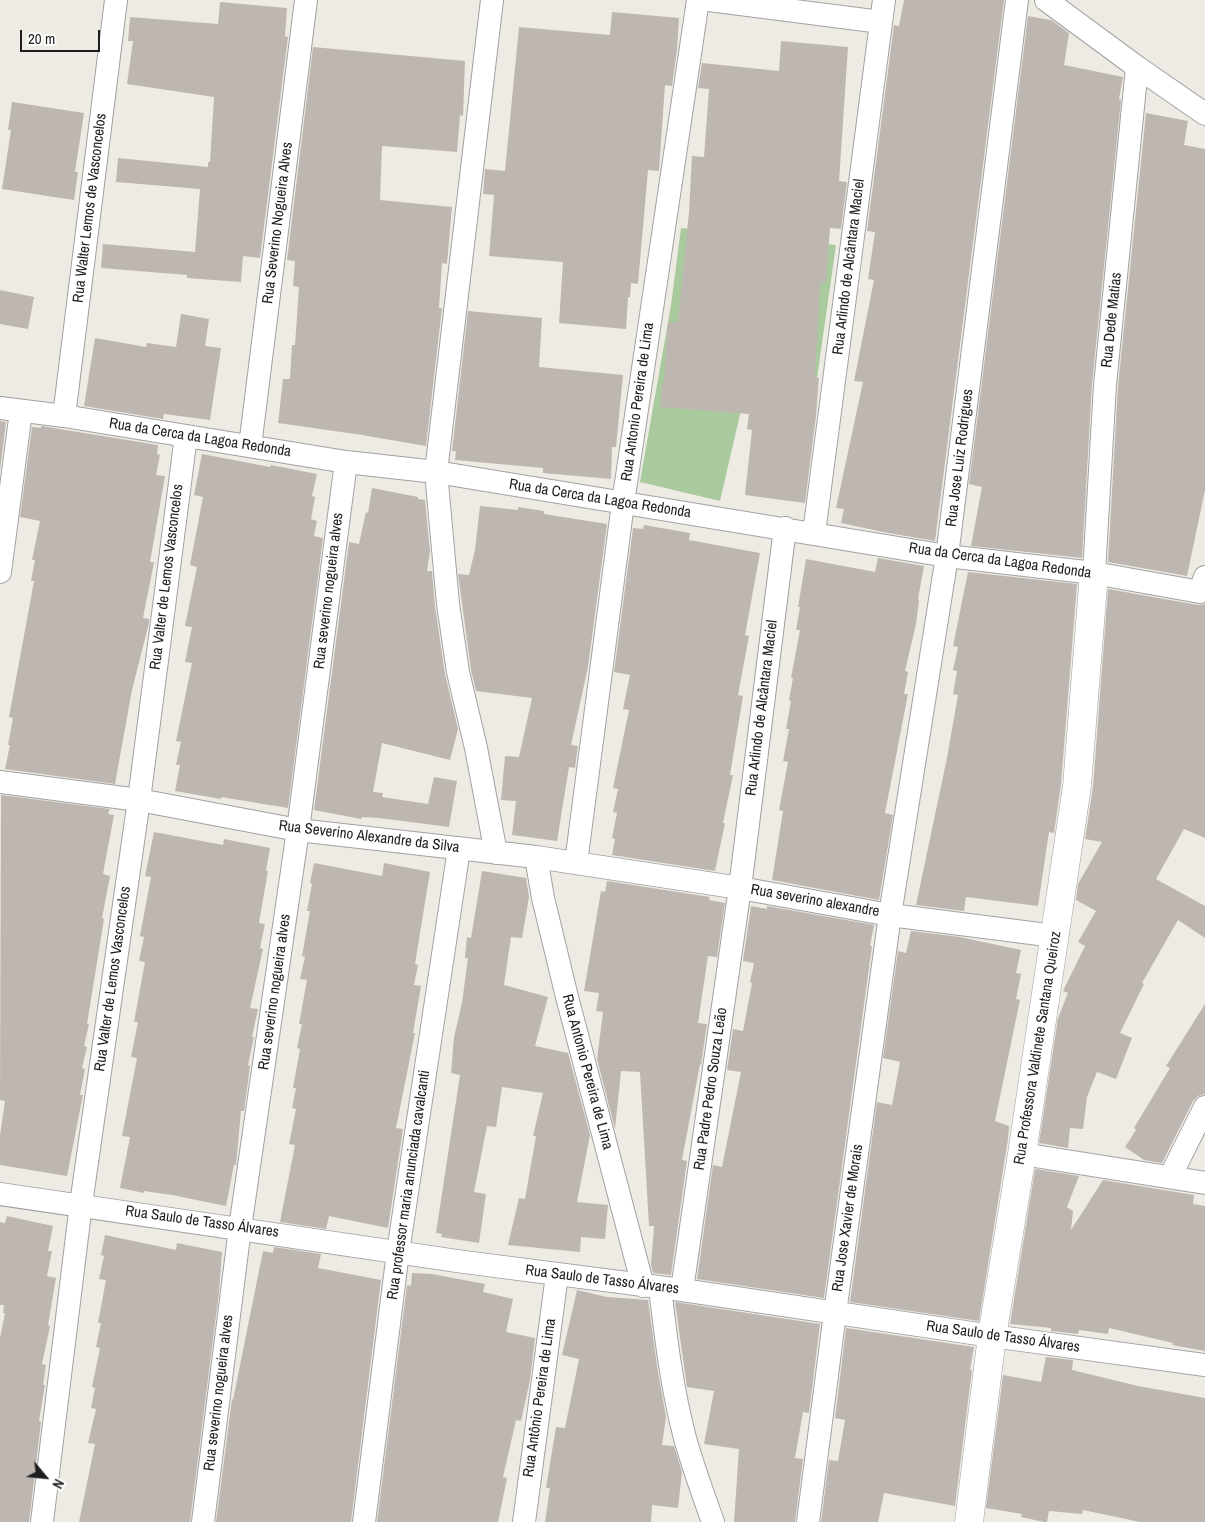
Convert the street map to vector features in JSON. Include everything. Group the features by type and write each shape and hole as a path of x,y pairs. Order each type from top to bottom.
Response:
{"street":[{"name":"Rua Walter Lemos de Vasconcelos","path":"64,416 116,0"},
{"name":"Rua Severino Nogueira Alves","path":"250,446 306,0"},
{"path":"492,0 436,472 448,604 458,672 476,748 496,853"},
{"name":"Rua Antonio Pereira de Lima","path":"576,863 623,503 698,0"},
{"path":"709,0 882,11"},
{"name":"Rua Jose Luiz Rodrigues","path":"890,915 947,556 1017,0"},
{"path":"1046,0 1205,114"},
{"name":"Rua Arlindo de Alcântara Maciel","path":"814,533 882,11"},
{"name":"Rua Dede Matias","path":"1094,573 1105,385 1137,67"},
{"name":"Rua da Cerca da Lagoa Redonda","path":"10,409 346,462 436,472 947,556 1202,584"},
{"path":"0,572 10,409"},
{"name":"Rua Valter de Lemos Vasconcelos","path":"42,1522 81,1204 138,800 186,436"},
{"name":"Rua severino nogueira alves","path":"203,1522 240,1228 298,830 346,462"},
{"name":"Rua Arlindo de Alcântara Maciel","path":"740,888 785,528"},
{"name":"Rua Professora Valdinete Santana Queiroz","path":"969,1522 992,1336 1022,1154 1077,786 1094,573"},
{"name":"Rua Severino Alexandre da Silva","path":"0,782 138,800 298,830 536,857 740,888"},
{"name":"Rua professor maria anunciada cavalcanti","path":"364,1522 398,1252 459,849"},
{"name":"Rua Antonio Pereira de Lima","path":"536,857 543,898 567,997 662,1288"},
{"name":"Rua severino alexandre","path":"740,888 890,915"},
{"name":"Rua Padre Pedro Souza Leão","path":"662,1288 740,888"},
{"path":"890,915 1055,936"},
{"name":"Rua Jose Xavier de Morais","path":"808,1522 890,915"},
{"path":"1170,1177 1205,1107"},
{"path":"1022,1154 1205,1183"},
{"name":"Rua Saulo de Tasso Álvares","path":"0,1194 81,1204 556,1275 662,1288 1205,1365"},
{"name":"Rua Antônio Pereira de Lima","path":"524,1522 556,1275"},
{"path":"662,1288 669,1364 685,1439 713,1522"}],"green space":[{"path":"681,228 836,245 817,378 750,371 720,501 640,482 671,305"}],"building":[{"path":"904,0 1004,0 935,541 841,523 844,509 836,508 863,382 854,381 874,280 868,279 875,232 867,231 894,25 899,26"},
{"path":"220,2 287,8 285,36 288,37 260,258 243,256 241,282 187,278 187,275 101,268 103,244 195,252 200,189 116,182 118,158 208,167 208,162 210,162 214,97 127,84 133,41 128,41 130,17 218,24"},
{"path":"612,12 679,18 672,86 665,85 659,171 648,170 638,284 631,283 626,329 559,323 563,262 489,256 494,195 483,194 485,169 505,171 519,27 610,35"},
{"path":"1028,16 1051,20 1069,33 1064,65 1123,77 1119,99 1121,100 1092,384 1082,558 971,546 982,487 969,484"},
{"path":"781,41 848,47 839,181 847,182 841,229 830,228 826,283 820,283 815,377 819,378 805,503 745,495 752,430 747,429 749,414 660,407 662,383 664,383 668,322 678,322 689,212 692,156 704,157 709,89 698,88 702,63 779,71"},
{"path":"313,47 465,61 463,116 460,115 457,152 382,146 380,200 452,207 447,264 442,263 439,308 442,308 426,446 278,423 283,379 290,379 292,345 295,345 299,287 293,286 295,261 287,260"},
{"path":"12,102 84,113 75,172 78,172 74,200 2,189 11,130 8,130"},
{"path":"1146,113 1188,121 1184,145 1205,149 1205,490 1187,576 1108,562 1118,386"},
{"path":"0,290 34,297 28,329 0,324"},
{"path":"468,311 542,318 539,367 623,375 616,447 612,447 611,479 543,473 543,468 455,460 456,451 452,451"},
{"path":"181,314 209,319 205,346 221,348 210,420 164,414 163,419 84,406 95,338 146,347 147,343 176,347"},
{"path":"0,421 6,422 0,471"},
{"path":"41,426 158,445 157,454 160,455 156,475 165,476 150,562 154,562 143,618 149,619 149,623 132,690 115,784 5,769 13,718 9,717 34,581 31,581 35,560 32,560 40,521 20,517 32,427 41,428"},
{"path":"202,454 317,474 312,496 315,497 311,519 317,521 314,536 323,538 288,808 175,791 180,765 176,765 181,742 176,741 192,663 185,662 192,627 185,626 197,567 190,565 203,497 194,495"},
{"path":"372,488 425,500 430,551 427,571 432,571 445,674 458,729 450,760 382,743 373,792 383,793 382,797 428,804 434,777 457,781 449,827 379,818 362,817 361,819 314,810 349,542 359,544 366,512 368,513"},
{"path":"480,506 518,510 518,507 544,511 544,514 607,524 588,667 571,745 578,746 575,768 569,767 557,841 512,835 516,801 501,800 505,756 519,757 532,698 476,691 471,670 458,574 469,575 475,550"},
{"path":"644,525 690,533 689,540 760,553 745,635 749,636 738,695 743,696 730,775 733,775 715,871 612,855 615,839 612,838 617,813 613,812 618,789 613,788 629,710 623,709 630,675 614,672 633,528 643,529"},
{"path":"878,558 924,566 916,624 905,671 908,672 904,694 908,694 885,813 893,815 879,900 772,880 783,811 779,810 788,762 783,761 789,729 786,729 791,701 789,700 793,678 791,678 800,630 796,630 800,607 798,607 806,559 875,572"},
{"path":"968,572 1077,584 1061,784 1054,833 1049,832 1038,906 966,897 964,911 916,905 947,758 958,695 953,694 957,671 953,670 958,647 953,646"},
{"path":"1108,589 1198,605 1205,604 1205,838 1184,829 1156,879 1205,906 1205,938 1178,920 1142,983 1144,984 1120,1033 1132,1038 1116,1079 1097,1072 1087,1097 1083,1129 1070,1128 1068,1148 1039,1143 1058,1018 1068,993 1063,991 1085,946 1078,942 1096,911 1076,900 1078,884 1102,842 1085,839 1093,787"},
{"path":"1,795 110,809 108,814 114,815 103,874 110,876 102,918 104,919 87,1024 89,1024 84,1046 87,1047 82,1068 85,1069 80,1095 83,1095 67,1176 0,1165 0,1135 5,1101 0,1100"},
{"path":"154,832 223,845 224,839 270,848 259,923 265,924 260,948 263,949 250,1008 258,1009 248,1065 250,1066 244,1111 241,1111 236,1165 234,1165 226,1206 172,1195 144,1191 144,1193 120,1188 130,1137 122,1136 137,1058 131,1057 138,1022 134,1022 145,962 139,961 144,937 140,936 151,877 145,876"},
{"path":"314,863 382,876 384,863 430,872 415,964 418,965 414,985 421,986 413,1033 415,1033 396,1128 403,1129 388,1228 329,1216 326,1229 280,1222 295,1145 289,1144 296,1109 292,1108 296,1088 293,1088 300,1049 297,1048 302,1024 299,1024 307,980 300,979 305,957 302,956 310,911 307,911"},
{"path":"482,871 526,878 529,897 522,938 511,937 504,985 548,997 535,1046 568,1053 590,1135 577,1202 608,1205 605,1239 581,1237 580,1252 508,1245 519,1198 525,1199 536,1136 533,1136 543,1093 502,1087 496,1127 487,1126 474,1192 486,1194 479,1243 441,1237 442,1234 436,1233 460,1075 451,1073 454,1037 462,1003 468,958 465,958 467,937 471,938"},
{"path":"607,881 710,897 709,900 725,903 717,957 708,956 698,1023 707,1024 701,1065 682,1160 687,1161 671,1275 653,1273 651,1265 654,1226 649,1226 640,1072 621,1071 615,1129 597,1059 603,1012 596,1011 599,993 584,991 601,891 605,892"},
{"path":"751,906 767,909 767,906 874,925 824,1298 697,1279 713,1165 722,1167 741,1072 727,1070 733,1029 743,1031 752,983 750,982 754,963 743,961"},
{"path":"911,931 960,937 1021,950 1016,973 1021,974 1016,999 1020,1000 995,1121 1009,1126 1008,1139 979,1321 850,1302 877,1102 892,1105 900,1062 883,1058 898,951 906,953"},
{"path":"1205,1004 1205,1094 1198,1096 1193,1101 1162,1163 1144,1160 1125,1147 1136,1130 1134,1128 1170,1068 1166,1066"},
{"path":"1035,1169 1079,1176 1067,1207 1073,1211 1071,1230 1103,1180 1194,1195 1193,1204 1205,1206 1205,1351 1172,1345 1173,1343 1109,1328 1108,1334 1079,1330 1078,1334 1051,1331 1051,1328 1010,1324"},
{"path":"7,1216 53,1226 48,1251 52,1251 47,1276 56,1278 48,1325 50,1326 42,1364 46,1365 43,1385 45,1385 39,1421 41,1422 29,1522 0,1522 0,1338 5,1313 3,1313 4,1305 0,1305 0,1222 5,1223"},
{"path":"105,1235 176,1250 177,1243 222,1252 219,1292 190,1522 79,1522 95,1444 88,1443 96,1409 91,1408 95,1388 92,1387 100,1348 96,1347 101,1323 98,1323 106,1280 99,1279 104,1256 101,1255"},
{"path":"274,1247 321,1254 318,1268 381,1280 351,1522 216,1522 232,1399 263,1251 273,1253"},
{"path":"412,1273 432,1274 485,1284 483,1292 513,1299 506,1332 535,1338 530,1380 521,1421 516,1420 503,1477 507,1478 498,1522 377,1522 407,1285 411,1286"},
{"path":"577,1290 607,1297 648,1300 666,1417 662,1445 674,1446 682,1472 678,1508 652,1505 651,1522 545,1522 550,1488 546,1488 556,1427 565,1428 579,1359 562,1355"},
{"path":"675,1302 820,1324 809,1413 803,1412 795,1458 803,1459 795,1522 734,1522 739,1449 704,1444 714,1391 687,1387"},
{"path":"846,1328 974,1347 955,1506 884,1493 878,1522 821,1522 829,1460 838,1461 845,1420 835,1418"},
{"path":"1046,1357 1073,1360 1072,1370 1138,1386 1205,1398 1205,1522 1140,1522 1083,1510 1082,1514 1049,1511 1047,1522 1044,1522 1021,1517 1022,1514 986,1508 1003,1375 1041,1382"}]}
